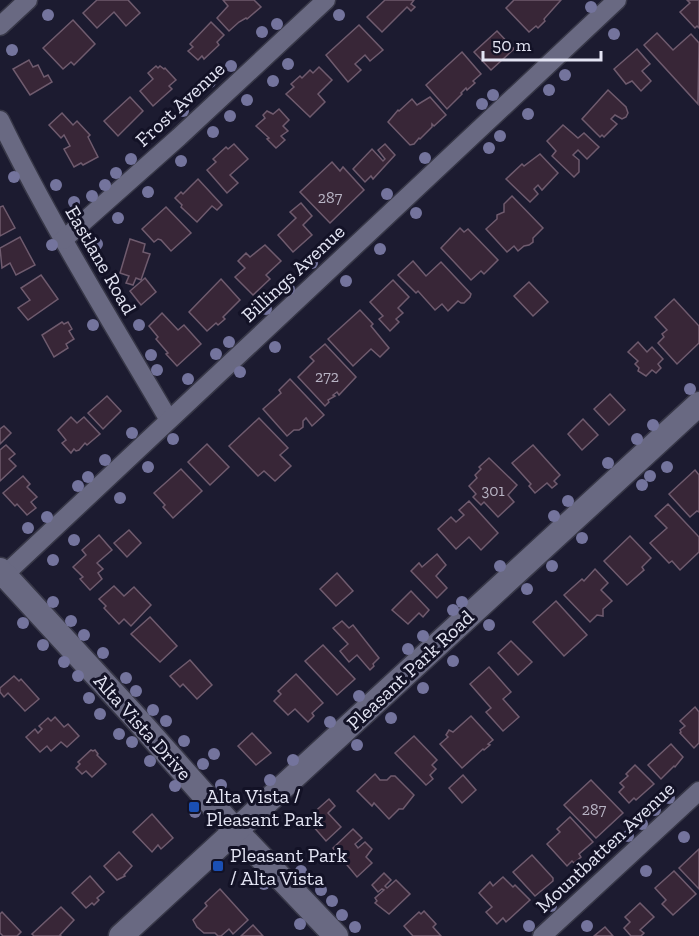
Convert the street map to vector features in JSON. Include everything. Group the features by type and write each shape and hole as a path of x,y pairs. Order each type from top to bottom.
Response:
{"street":[{"path":"0,26 28,0"},
{"name":"Frost Avenue","path":"63,240 180,137 326,0"},
{"name":"Billings Avenue","path":"1,575 617,0"},
{"name":"Eastlane Road","path":"0,120 63,240 169,420"},
{"name":"Pleasant Park Road","path":"121,936 699,404"},
{"name":"Alta Vista Drive","path":"1,575 130,711 235,830 336,936"},
{"name":"Mountbatten Avenue","path":"542,936 699,791"}],"building":[{"path":"97,0 128,0 140,13 126,26 114,12 97,28 83,13"},
{"path":"223,0 254,0 261,7 229,31 217,18 228,6"},
{"path":"385,0 414,0 411,4 415,7 411,11 407,7 382,32 367,17"},
{"path":"514,0 561,0 538,28 536,26 529,32 506,8"},
{"path":"687,0 699,0 699,28 697,26 695,28 680,12 690,3"},
{"path":"73,20 95,44 74,65 71,62 63,69 43,48"},
{"path":"211,22 224,35 217,42 219,45 204,59 202,56 198,60 188,51 193,47 190,44"},
{"path":"359,25 383,50 370,61 365,55 355,64 361,70 348,82 326,55"},
{"path":"497,31 514,49 491,70 474,52"},
{"path":"657,33 673,50 691,34 699,43 698,104 644,45"},
{"path":"637,49 650,64 642,71 651,81 641,91 632,81 626,84 614,69"},
{"path":"462,52 481,74 473,81 475,83 467,90 466,88 447,109 426,85"},
{"path":"29,60 33,67 38,65 44,77 48,75 52,82 30,95 13,69"},
{"path":"156,66 165,68 176,80 169,86 172,89 153,106 140,91 153,79 148,73"},
{"path":"319,67 332,80 318,94 325,102 310,117 286,94 294,87 291,84 300,76 302,78 310,70 313,73"},
{"path":"608,90 626,107 628,113 622,119 615,115 611,119 617,124 604,137 602,135 600,137 582,119"},
{"path":"130,97 143,111 118,136 104,121"},
{"path":"430,97 446,115 434,126 432,124 432,127 420,139 410,145 388,122 412,99 417,105"},
{"path":"279,109 289,120 283,126 288,131 281,136 285,140 276,148 256,126 265,118 263,115 267,111 273,114"},
{"path":"62,113 73,125 77,121 90,135 88,137 98,157 74,167 64,149 70,146 64,135 61,138 49,125"},
{"path":"563,125 578,138 584,133 599,147 587,159 578,150 573,155 579,160 579,172 574,177 552,156 556,151 547,141"},
{"path":"234,144 248,159 230,175 238,183 227,193 207,170 216,162 213,159 226,147 228,149"},
{"path":"385,144 395,155 373,179 371,176 365,182 353,169 372,149 383,161 385,159 378,150"},
{"path":"540,154 558,173 542,190 538,185 534,189 538,194 530,202 506,179 522,164 524,166"},
{"path":"332,162 340,171 343,167 364,190 330,223 300,192"},
{"path":"198,179 222,205 217,210 212,206 197,222 175,198 181,192 183,194"},
{"path":"512,196 543,228 529,245 518,251 514,246 507,252 486,229 497,219 497,215 504,212 504,204"},
{"path":"301,203 312,216 303,225 312,235 293,252 278,235 296,218 290,212"},
{"path":"3,206 15,228 0,236 0,207"},
{"path":"166,207 191,233 171,251 161,240 154,242 142,229"},
{"path":"460,228 464,232 468,229 498,260 484,274 481,271 471,280 441,248"},
{"path":"20,237 35,265 16,275 10,263 2,268 0,248"},
{"path":"130,239 145,244 143,252 150,254 141,280 136,278 133,285 126,283 129,276 120,273"},
{"path":"265,245 281,261 266,275 270,279 253,295 235,277 245,268 238,261 246,253 250,257"},
{"path":"413,261 426,276 441,262 471,294 470,297 464,303 458,301 448,311 442,304 435,310 418,291 416,293 398,275"},
{"path":"41,275 58,299 28,320 18,308 30,300 21,288"},
{"path":"145,278 156,292 141,305 130,291"},
{"path":"221,279 240,300 223,317 225,319 207,331 189,312"},
{"path":"393,280 409,297 398,308 403,313 396,319 399,322 390,331 379,319 383,316 370,302"},
{"path":"529,282 548,302 533,316 514,296"},
{"path":"674,299 699,326 699,343 677,364 658,343 664,337 662,334 667,330 655,317"},
{"path":"360,310 373,324 371,326 389,348 380,357 371,349 353,366 328,339"},
{"path":"162,313 178,330 184,325 201,344 177,366 166,354 168,353 149,326"},
{"path":"62,322 64,324 68,322 72,329 69,331 74,339 66,344 68,348 54,357 42,335"},
{"path":"638,342 647,352 652,347 663,359 658,364 661,368 656,373 652,370 646,376 638,371 639,368 635,364 638,361 628,352"},
{"path":"325,344 356,377 339,395 337,392 333,395 335,396 328,400 325,406 298,377 314,361 310,357"},
{"path":"290,379 324,415 312,426 306,418 303,421 303,427 287,436 263,409 281,393 279,390"},
{"path":"610,394 625,410 609,425 594,409"},
{"path":"107,396 121,411 103,429 88,413"},
{"path":"71,417 77,423 84,417 100,434 87,445 85,443 79,450 74,449 71,453 62,443 66,440 58,430"},
{"path":"259,418 288,448 280,455 291,466 275,481 264,471 258,476 229,446"},
{"path":"583,419 598,435 582,450 568,434"},
{"path":"4,426 11,433 0,444 0,429"},
{"path":"207,444 229,467 210,485 188,462"},
{"path":"6,445 15,454 9,459 16,466 0,481 0,450"},
{"path":"533,445 560,475 554,481 557,484 552,488 547,483 535,493 529,486 531,484 512,463"},
{"path":"489,458 517,485 508,495 514,502 498,517 484,502 481,505 473,497 476,494 469,486 477,478 475,475 481,469 479,467"},
{"path":"181,469 202,491 173,518 154,493"},
{"path":"695,470 699,475 699,512 697,511 690,517 669,494"},
{"path":"23,476 30,484 27,487 37,497 31,502 36,508 27,515 3,493"},
{"path":"469,501 498,533 481,550 469,537 456,549 438,529 451,517 456,522 464,515 459,510"},
{"path":"668,504 699,537 699,552 680,570 672,561 669,563 650,543 667,528 655,516"},
{"path":"129,530 141,543 127,557 114,543"},
{"path":"99,535 112,550 97,563 103,569 98,573 102,579 90,590 80,579 83,577 73,567 86,555 82,550"},
{"path":"630,536 651,558 642,567 644,570 627,585 604,561"},
{"path":"437,554 446,565 436,576 447,588 437,598 411,571 419,563 422,567"},
{"path":"595,569 608,583 601,590 612,601 603,609 603,616 597,615 590,622 564,595 582,579 584,581"},
{"path":"337,573 353,591 336,606 320,589"},
{"path":"114,586 124,596 134,587 151,605 131,626 124,619 119,624 99,599"},
{"path":"411,591 429,610 423,617 419,613 408,624 392,610"},
{"path":"556,601 587,635 564,656 533,622"},
{"path":"150,617 177,646 160,662 131,634"},
{"path":"342,621 349,628 353,625 379,658 370,670 357,655 349,662 340,651 348,644 333,628"},
{"path":"511,641 532,662 518,675 498,653"},
{"path":"323,645 355,679 337,695 305,661"},
{"path":"190,660 212,685 197,699 183,684 180,687 170,676"},
{"path":"489,667 511,692 503,699 519,717 503,731 486,712 491,708 470,684"},
{"path":"296,674 323,703 312,713 314,716 308,722 295,709 288,715 274,701 281,694 278,691"},
{"path":"14,676 19,681 21,679 39,699 25,711 8,693 4,697 0,692 0,688"},
{"path":"695,707 699,712 699,743 694,748 680,733 685,726 680,721"},
{"path":"471,716 493,740 462,768 440,744 448,737 446,735 449,730 453,732"},
{"path":"55,717 64,727 68,724 79,736 67,747 61,742 51,751 47,746 40,752 26,737 35,729 38,733 42,729 39,726 48,718 51,721"},
{"path":"252,733 271,753 256,765 238,746"},
{"path":"414,736 437,760 432,765 436,769 430,775 433,779 426,785 395,753"},
{"path":"671,744 683,757 661,779 648,765"},
{"path":"91,750 95,750 106,764 92,777 86,771 82,774 76,768 80,764 78,762"},
{"path":"635,765 654,784 636,800 634,798 629,803 619,792 624,787 620,783"},
{"path":"375,774 380,780 387,780 395,776 414,795 403,809 399,809 389,819 374,803 372,806 357,791"},
{"path":"463,775 476,790 462,803 449,788"},
{"path":"591,780 623,813 596,838 564,805"},
{"path":"329,799 335,806 328,813 341,827 326,841 312,825 316,821 311,815"},
{"path":"152,814 173,838 161,849 158,845 152,852 133,832"},
{"path":"570,817 593,842 579,854 581,857 567,866 547,844 560,832 557,829"},
{"path":"353,829 362,838 355,844 358,848 365,842 372,849 366,857 372,863 357,877 333,848"},
{"path":"699,849 699,889 679,868"},
{"path":"119,852 132,866 125,876 117,880 104,866"},
{"path":"532,855 553,878 553,881 535,896 513,872"},
{"path":"674,871 696,894 673,915 662,904 666,900 655,888"},
{"path":"384,873 391,880 385,886 387,888 396,880 410,894 389,914 375,903 377,901 375,898 384,890 378,892 372,885"},
{"path":"90,876 104,892 97,898 99,900 94,905 92,903 86,908 72,893"},
{"path":"503,877 530,900 506,922 503,918 497,924 486,912 492,907 479,893 490,882 493,886"},
{"path":"220,889 248,920 233,934 229,929 218,936 215,933 204,933 193,920 207,906 205,903"},
{"path":"640,903 654,917 640,930 644,933 641,936 631,936 624,928 630,922 625,917"},
{"path":"61,907 74,920 61,936 34,936 32,934"},
{"path":"424,911 436,924 433,927 441,936 413,936 404,926 419,912 421,914"},
{"path":"2,912 21,932 17,936 3,936 0,933 0,914"},
{"path":"253,925 263,936 241,936"},
{"path":"605,927 613,936 594,936"}],"place":[{"name":"Alta Vista / Pleasant Park","path":"194,807"},
{"name":"Pleasant Park / Alta Vista","path":"218,866"}]}
